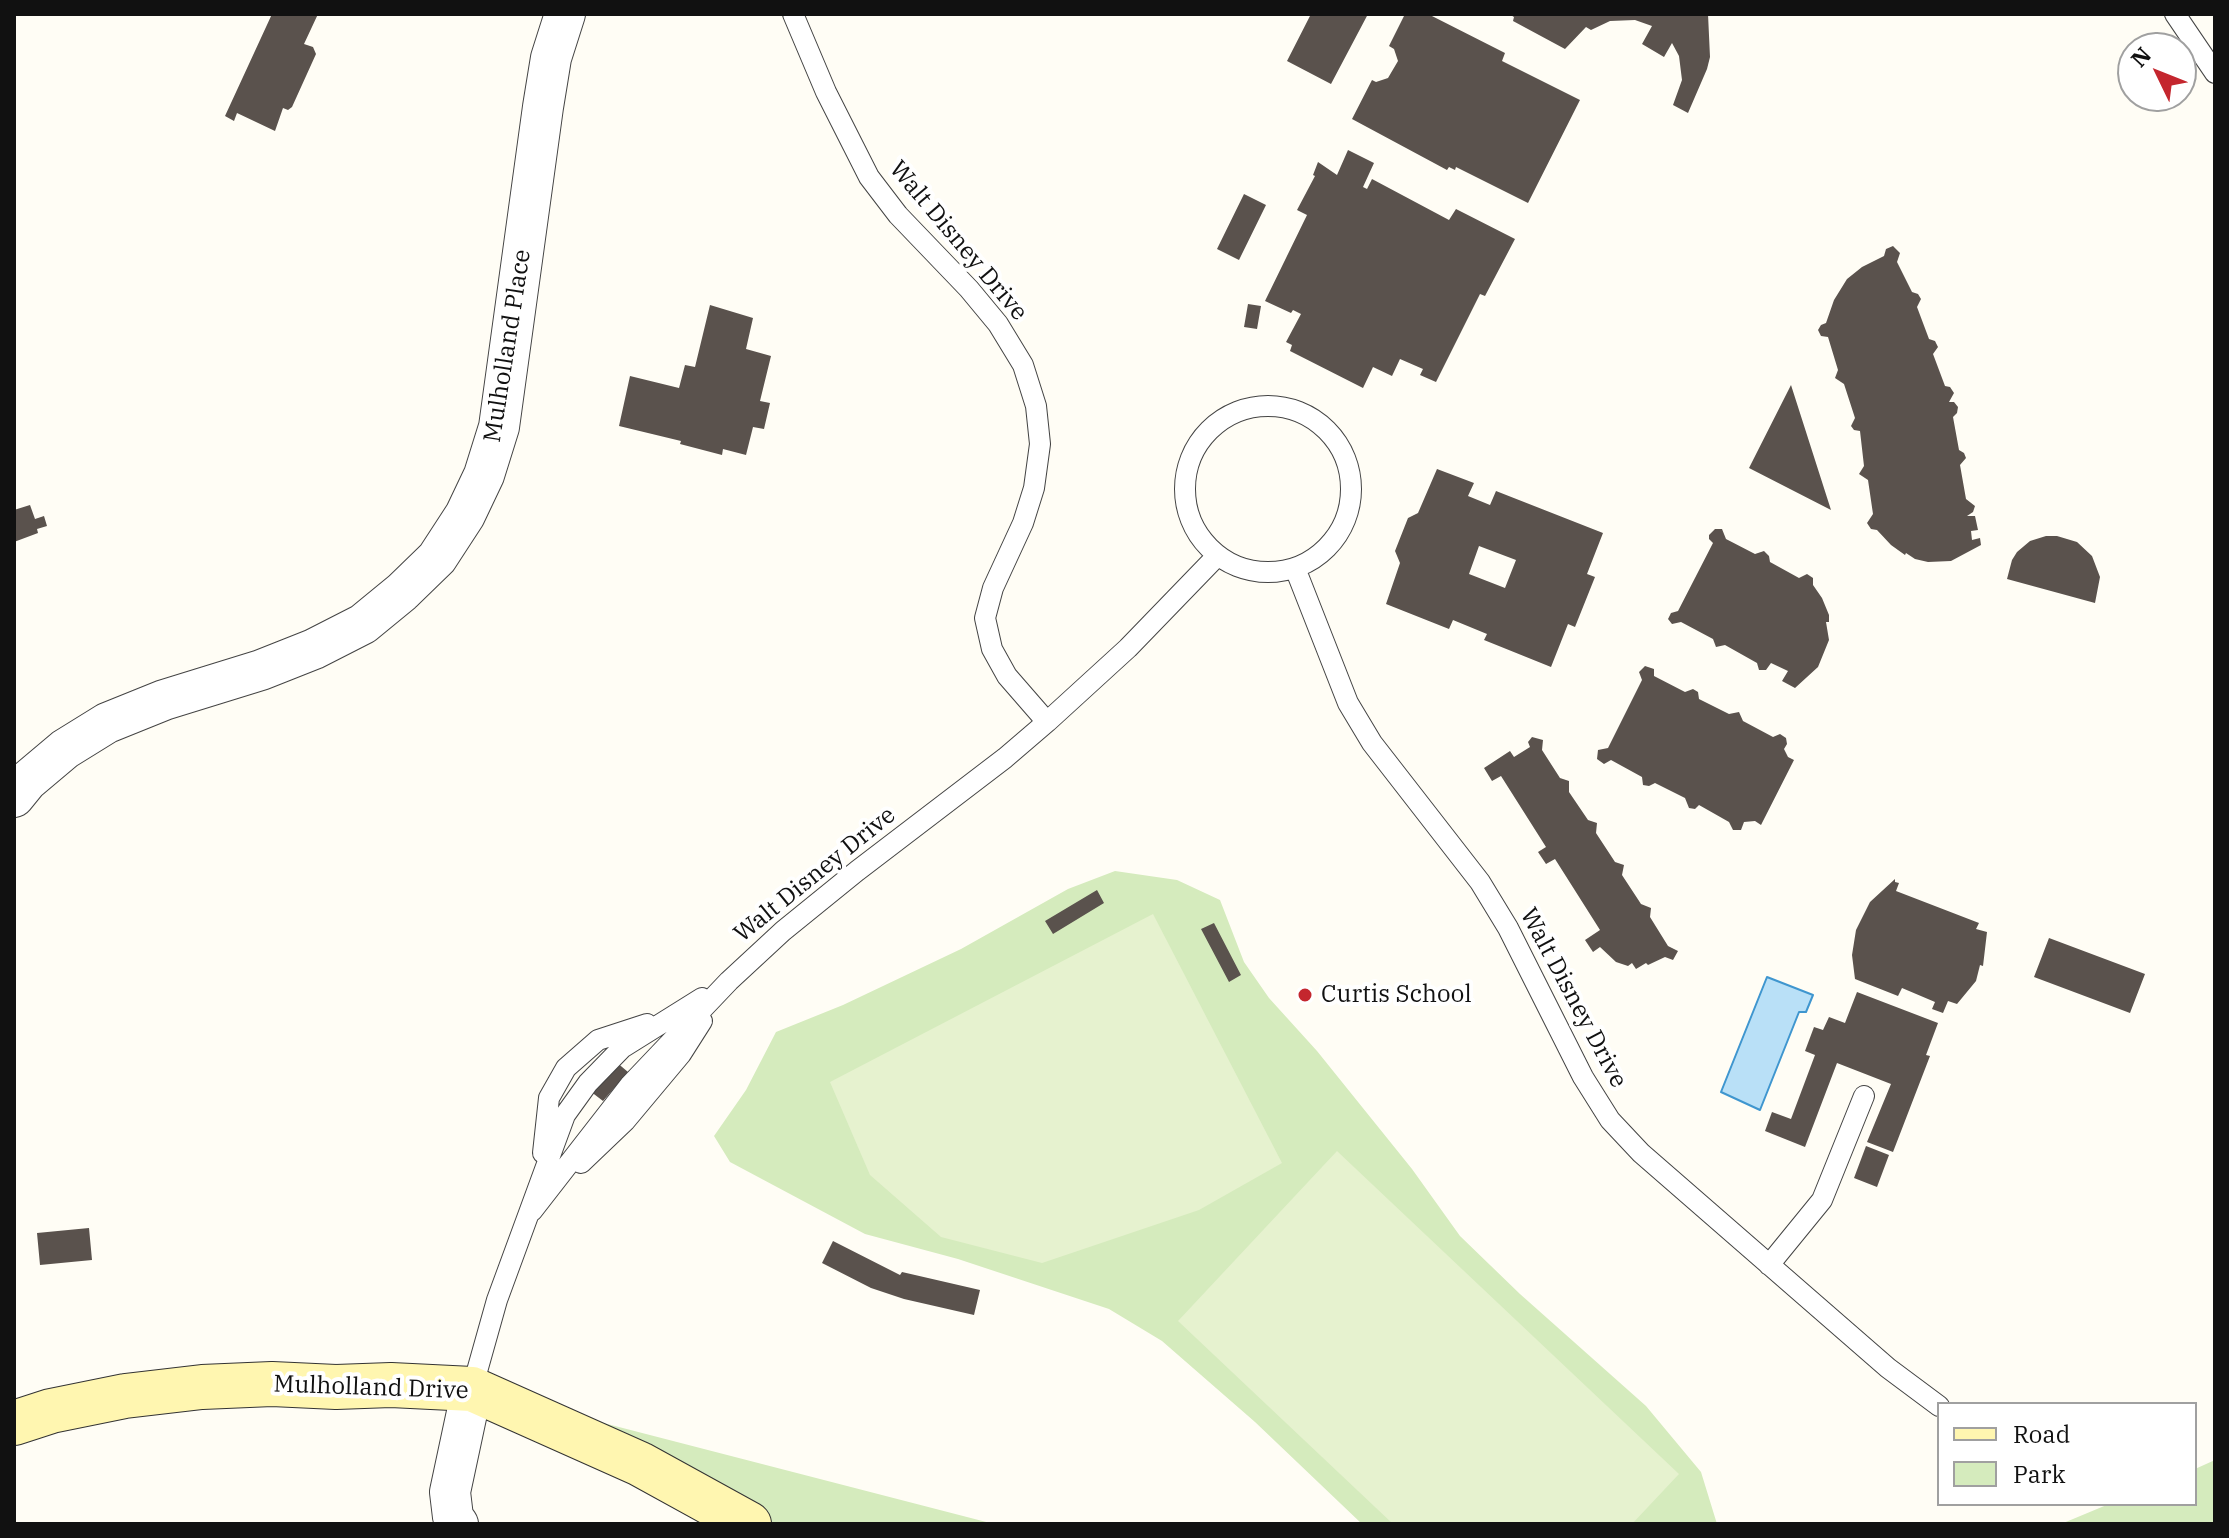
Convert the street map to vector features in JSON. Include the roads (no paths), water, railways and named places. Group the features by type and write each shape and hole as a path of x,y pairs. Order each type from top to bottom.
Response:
{"main road":[{"name":"Mulholland Drive","path":"14,1423 51,1411 125,1396 202,1387 272,1384 472,1389 640,1464 749,1524"}],"street":[{"name":"Mulholland Place","path":"14,797 27,781 65,749 107,723 164,700 261,670 314,649 363,624 437,558 465,515 484,475 499,427 543,107 551,58 565,14"},
{"path":"458,1524 453,1517 450,1492 472,1389"}],"lane":[{"name":"Walt Disney Drive","path":"793,14 826,92 869,177 898,215 979,300 1023,365 1036,406 1040,444 1034,488 1023,523 993,588 985,618 992,649 1007,676 1047,722"},
{"path":"2175,14 2215,73"},
{"path":"1265,406 1291,409 1312,419 1332,436 1343,454 1350,478 1350,502 1342,528 1324,551 1295,568 1268,573 1241,568 1217,556 1187,517 1186,474 1196,447 1216,425 1239,411 1265,406"},
{"name":"Walt Disney Drive","path":"532,1211 630,1085 729,981 844,881 1005,758 1047,722 1128,648 1217,556"},
{"name":"Walt Disney Drive","path":"1295,568 1348,703 1372,743 1480,882 1508,928 1583,1077 1610,1120 1641,1153 1769,1265 1888,1368 1937,1405"},
{"name":"Walt Disney Drive","path":"472,1389 497,1300 565,1115 588,1083 622,1048 729,981"},
{"path":"1769,1265 1822,1200 1864,1096"}],"water":[{"path":"1767,977 1813,995 1806,1012 1799,1012 1760,1110 1721,1092"}],"place":[{"name":"Curtis School","path":"1305,995"}]}
